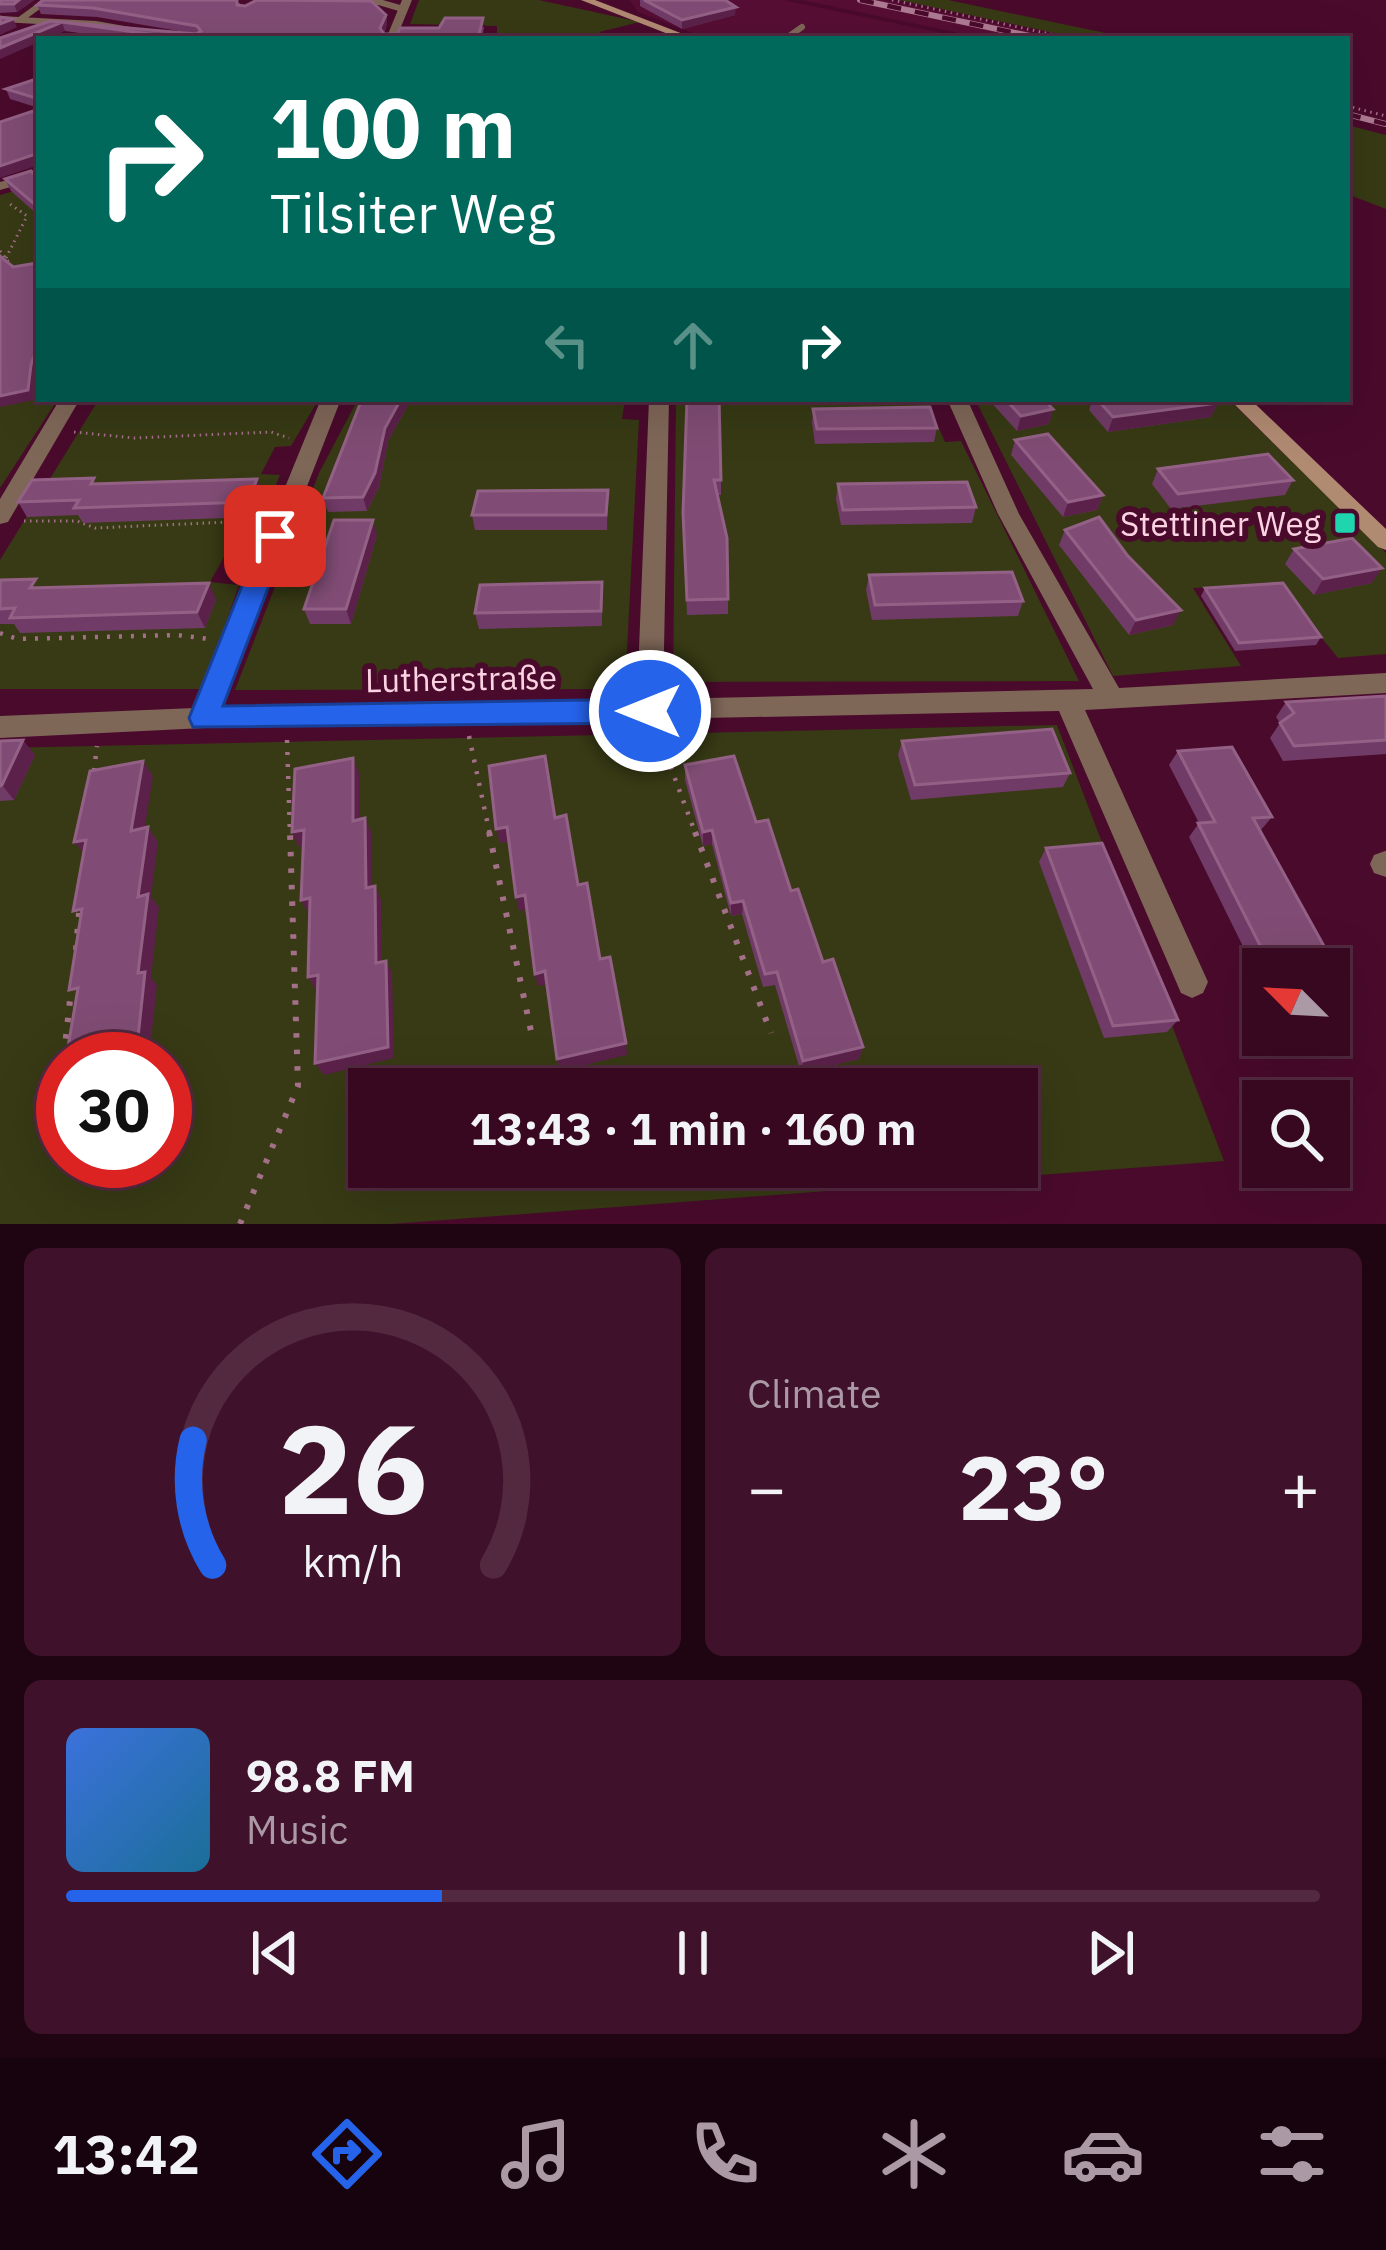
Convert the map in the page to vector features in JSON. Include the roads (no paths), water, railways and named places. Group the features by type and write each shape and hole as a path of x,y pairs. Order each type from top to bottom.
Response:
{"street":[{"path":"612,0 623,12"},
{"path":"572,1 590,1 683,36"},
{"path":"392,36 405,4"},
{"path":"0,19 171,36"},
{"path":"18,36 55,21"},
{"path":"0,186 36,177"},
{"path":"10,519 68,402"},
{"path":"204,718 330,402"},
{"path":"650,711 658,402"},
{"path":"958,402 979,457 1023,544 1111,698"},
{"path":"1242,402 1386,542"},
{"name":"Lutherstraße","path":"0,727 204,718 1068,701 1386,683"},
{"path":"1068,701 1192,982"}],"lane":[{"path":"21,19 47,0"},
{"path":"344,2 405,4"},
{"path":"789,36 802,27"}],"railway":[{"path":"860,0 1030,36"},
{"path":"1350,115 1386,124"}],"place":[{"name":"Stettiner Weg","path":"1345,523"}]}
